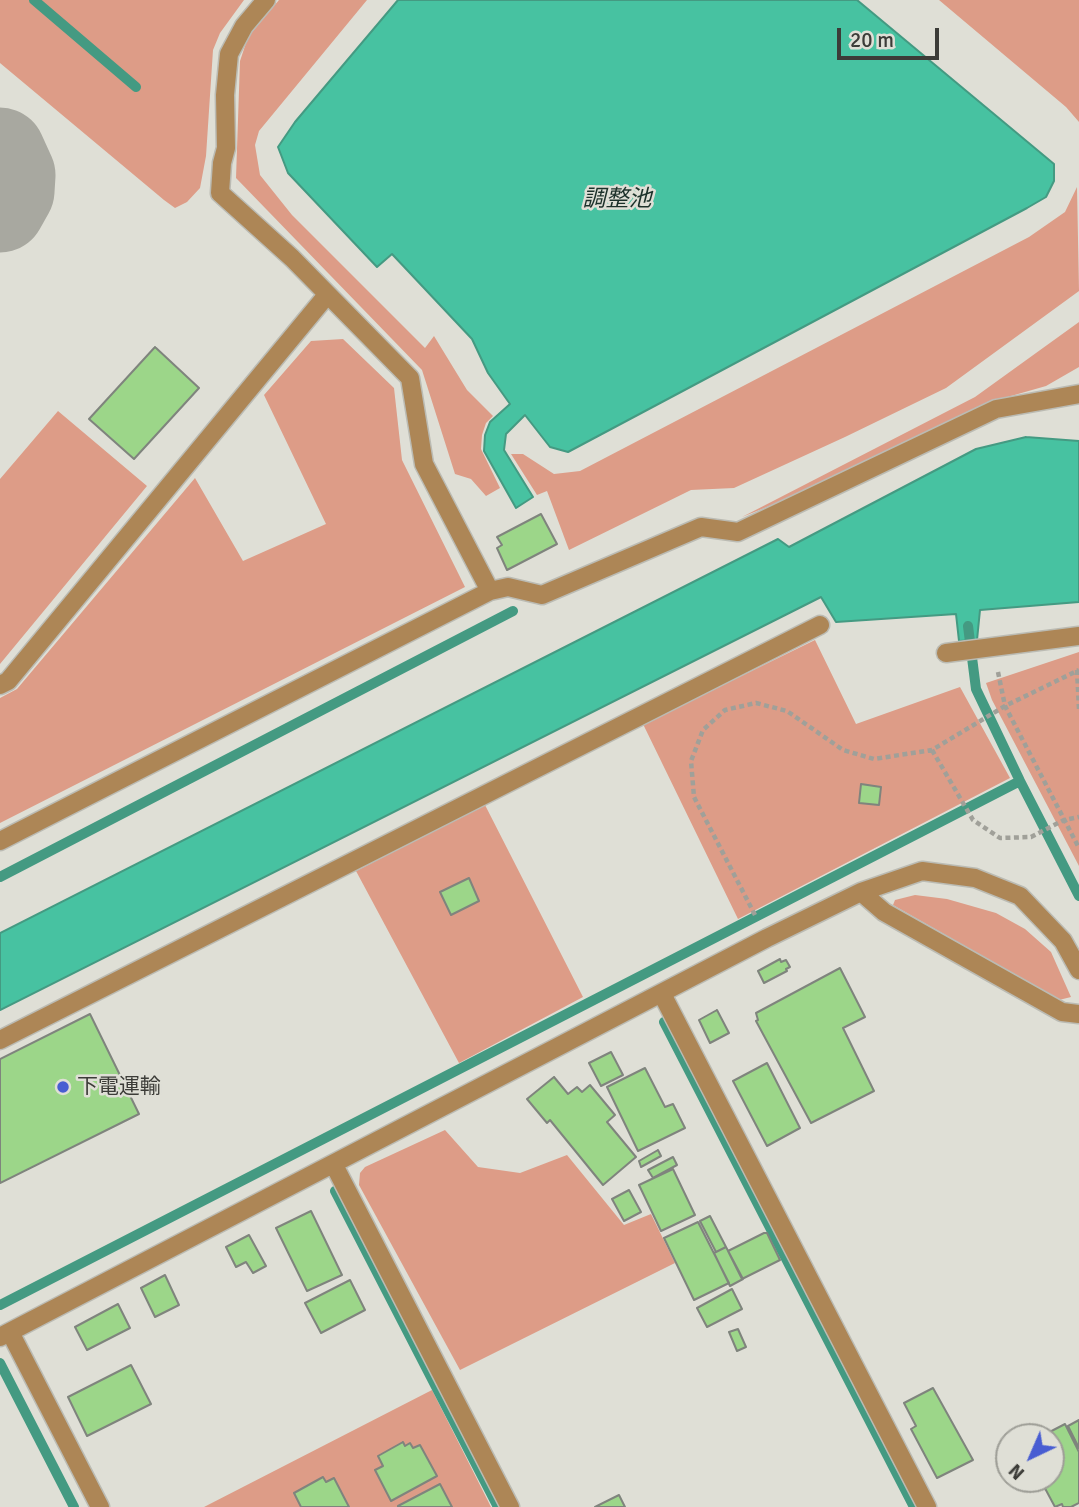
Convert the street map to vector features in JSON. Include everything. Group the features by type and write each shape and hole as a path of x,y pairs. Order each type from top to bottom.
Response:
{"street":[{"path":"266,0 244,26 229,54 225,95 226,148 220,193 292,258 410,377 424,464 490,591"},
{"path":"0,685 8,681 327,295"},
{"path":"0,841 490,591 508,587 542,595 701,527 738,532 996,409 1079,394"},
{"path":"0,1040 820,625"},
{"path":"952,652 1079,636"},
{"path":"100,1507 5,1334 767,938 861,892 922,871 975,878 1020,896 1063,941 1079,970"},
{"path":"861,892 884,912 908,926 1062,1012 1079,1014"},
{"path":"662,994 927,1507"},
{"path":"334,1165 510,1507"}],"path":[{"path":"986,649 1005,706 1079,848"},
{"path":"749,903 694,796 691,761 703,730 725,710 756,703 788,711 843,750 874,759 932,750 1005,706 1078,670 1079,709"},
{"path":"932,750 973,820 1000,838 1031,838 1064,820 1079,817"}],"shaded area":[{"path":"0,0 244,0 220,33 213,50 206,156 200,188 187,202 175,208 164,200 0,63"},
{"path":"279,0 367,0 259,131 255,145 260,175 292,215 425,348 434,336 467,390 493,416 486,423 481,449 500,488 486,496 471,479 455,474 422,370 236,178 240,61 248,37"},
{"path":"939,0 1079,0 1079,122 1066,107"},
{"path":"1077,187 1079,291 946,388 845,437 734,488 691,490 569,550 547,491 537,495 511,454 523,454 554,474 580,471 1029,237 1065,212"},
{"path":"1079,322 1079,367 1046,386 990,402 787,499 742,517 975,397"},
{"path":"343,339 394,388 402,460 465,587 0,823 0,698 17,689 195,478 243,561 326,524 264,395 311,341"},
{"path":"58,411 147,486 0,664 0,479"},
{"path":"815,640 856,724 960,687 1010,778 738,919 643,724"},
{"path":"1079,652 1079,866 992,700 986,683"},
{"path":"485,805 583,997 459,1063 356,871"},
{"path":"915,895 947,899 996,913 1025,929 1051,952 1071,997 1059,1000 893,905 895,900"},
{"path":"445,1130 478,1167 520,1173 567,1155 624,1225 651,1214 675,1263 460,1370 359,1185 360,1173 365,1167"},
{"path":"432,1390 491,1507 204,1507"}],"water":[{"name":"調整池","path":"398,0 857,0 1054,164 1054,181 1046,197 1027,208 568,452 550,447 525,415 506,434 504,450 533,497 516,508 484,451 485,435 490,422 510,404 488,373 472,339 392,254 377,267 288,173 278,147 295,122"},
{"path":"1026,437 1079,441 1079,602 980,610 977,640 959,641 956,614 836,622 821,597 0,1010 0,933 778,539 789,547 976,449"}],"building":[{"path":"155,347 199,388 134,459 89,419"},
{"path":"541,514 557,544 507,570 497,548 502,545 497,537"},
{"path":"861,784 881,787 879,805 859,803"},
{"path":"469,878 479,901 451,915 440,892"},
{"path":"780,959 781,962 786,960 790,967 764,983 758,971"},
{"path":"840,968 865,1017 843,1028 874,1091 811,1123 756,1021 756,1013"},
{"path":"717,1010 729,1033 710,1043 699,1020"},
{"name":"下電運輸","path":"90,1014 139,1114 0,1183 0,1059"},
{"path":"611,1052 623,1075 601,1086 589,1063"},
{"path":"767,1063 800,1128 767,1146 733,1081"},
{"path":"645,1068 665,1107 673,1104 685,1128 638,1151 607,1087"},
{"path":"554,1077 568,1094 577,1087 582,1092 590,1085 615,1115 607,1122 636,1157 603,1185 550,1120 547,1123 527,1099"},
{"path":"658,1150 661,1156 641,1167 639,1161"},
{"path":"673,1157 677,1165 653,1178 648,1170"},
{"path":"673,1169 695,1215 661,1231 639,1185"},
{"path":"629,1190 641,1212 624,1221 612,1199"},
{"path":"311,1211 342,1275 307,1291 276,1228"},
{"path":"710,1216 726,1247 716,1252 700,1221"},
{"path":"698,1222 729,1283 694,1300 664,1238"},
{"path":"767,1233 780,1260 742,1279 728,1251"},
{"path":"249,1235 266,1266 253,1273 246,1262 236,1267 226,1247"},
{"path":"726,1247 743,1279 730,1286 714,1253"},
{"path":"165,1275 179,1305 155,1317 141,1288"},
{"path":"350,1280 365,1310 321,1333 305,1303"},
{"path":"732,1289 742,1309 707,1327 697,1308"},
{"path":"118,1304 130,1328 87,1350 75,1327"},
{"path":"738,1329 746,1347 737,1351 729,1332"},
{"path":"131,1365 151,1404 87,1436 68,1397"},
{"path":"933,1388 973,1460 937,1478 911,1429 916,1426 904,1403"},
{"path":"1079,1420 1079,1448 1068,1426"},
{"path":"1065,1424 1079,1452 1079,1503 1071,1507 1063,1507 1062,1504 1055,1507 1048,1493 1065,1493"},
{"path":"403,1442 405,1446 410,1443 413,1448 420,1445 437,1476 391,1501 375,1470 383,1466 378,1456"},
{"path":"323,1477 326,1482 334,1478 349,1507 301,1507 294,1493"},
{"path":"440,1484 452,1507 398,1507 398,1506"},
{"path":"619,1495 625,1507 595,1507"}],"waterway":[{"path":"34,0 136,87"},
{"path":"0,877 513,611"},
{"path":"968,626 976,689 1079,896"},
{"path":"0,1305 1020,781"},
{"path":"664,1022 914,1507"},
{"path":"335,1191 498,1507"},
{"path":"0,1363 74,1507"}],"taxiway":[{"path":"0,153 10,175 9,191 0,207"}],"place":[{"name":"下電運輸","path":"63,1087"}]}
